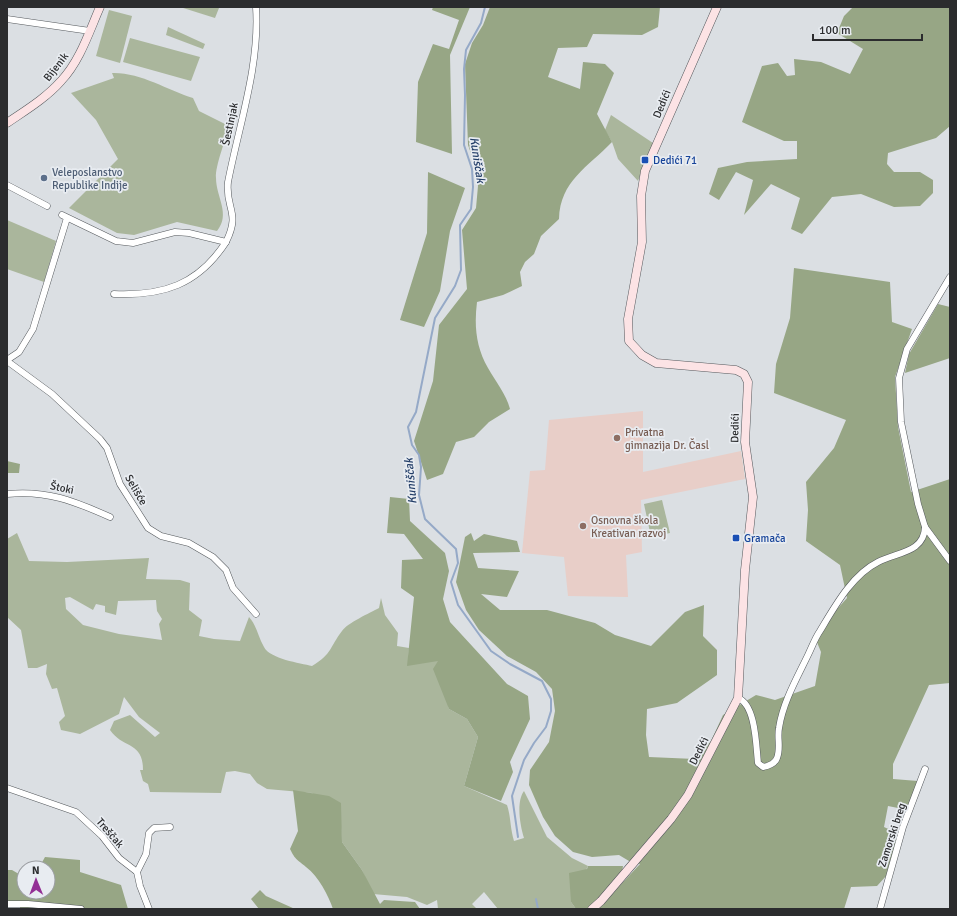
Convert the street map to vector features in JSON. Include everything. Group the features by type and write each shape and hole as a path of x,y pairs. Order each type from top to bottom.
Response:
{"street":[{"name":"Bijenik","path":"7,123 47,95 61,82 79,55 100,7"},
{"name":"Šestinjak","path":"114,294 147,294 166,290 184,283 199,274 226,242 233,224 228,194 228,182 257,32 256,7"},
{"name":"Dedići","path":"592,909 601,901 648,846 688,795 738,698 745,570 753,497 745,442 748,382 744,374 736,370 656,363 650,360 629,341 628,319 642,242 641,196 645,171 716,7"},
{"path":"7,19 90,30"},
{"path":"7,185 47,206"},
{"path":"7,360 19,352 33,329 65,216 116,241 133,243 175,232 189,232 226,242"},
{"path":"738,698 744,700 753,722 758,762 763,767 770,765 777,760 779,747 778,729 782,712 793,684 819,632 852,584 861,575 878,562 913,548 922,542 925,536 925,527 918,504 901,422 898,378 907,349 950,277"},
{"name":"Selišće","path":"7,360 52,394 100,439 107,448 120,484 148,528 161,536 190,543 213,557 226,570 233,588 256,614"},
{"name":"Štoki","path":"7,494 32,494 60,497 77,502 110,517"},
{"path":"925,527 942,547 950,561"},
{"name":"Zamorski breg","path":"880,909 904,827 925,769"},
{"name":"Treščak","path":"7,788 76,812 102,836 119,858 137,872"},
{"path":"149,909 140,886 137,872 146,854 149,833 154,828 170,827"},
{"path":"7,904 28,904 81,909"}],"shaded area":[{"name":"Osnovna škola Kreativan razvoj","path":"643,411 643,472 741,451 745,479 641,500 642,552 626,555 628,597 568,596 564,557 522,553 530,471 545,470 549,420"}],"green space":[{"path":"180,7 216,7 219,8 215,18"},
{"path":"433,7 470,7 450,55 452,154 416,142 418,82 433,44 449,49 459,20 432,10"},
{"path":"490,7 660,7 658,27 642,35 593,34 587,47 558,48 548,77 580,89 583,62 605,64 614,73 597,114 612,142 585,167 564,194 559,219 541,236 534,254 525,262 520,272 522,286 503,295 477,302 476,328 478,344 484,360 503,393 510,409 489,422 474,437 456,442 443,474 427,480 414,441 433,381 439,325 467,289 462,230 476,208 478,186 474,162 468,145 465,64 472,43 483,25"},
{"path":"853,7 950,7 950,126 936,138 888,153 887,164 894,172 920,172 933,180 933,193 920,206 894,207 861,194 832,197 802,234 791,229 800,198 771,184 744,215 753,180 736,172 719,200 709,194 718,168 747,162 797,159 797,141 784,141 742,122 762,66 778,63 787,76 795,75 794,59 821,62 850,74 863,49 837,33 844,16"},
{"path":"109,10 132,16 120,63 96,56"},
{"path":"168,27 205,44 203,49 166,35"},
{"path":"130,38 200,57 191,81 123,62"},
{"path":"112,73 122,73 143,78 193,98 199,111 229,126 216,173 223,212 221,225 217,231 177,222 134,235 117,233 69,208 118,159 96,120 71,93 114,78"},
{"path":"611,115 653,143 638,181 618,159 612,142 605,130"},
{"path":"428,172 465,188 450,231 440,291 424,327 400,320 427,233"},
{"path":"7,220 56,241 44,282 7,269"},
{"path":"794,268 890,282 892,322 912,329 895,377 898,427 911,492 950,479 950,683 929,685 893,764 893,779 918,781 908,810 888,806 884,827 899,834 887,875 877,886 851,887 844,909 598,909 640,864 629,861 619,855 592,857 573,852 555,836 543,817 529,785 530,770 549,742 555,711 552,689 536,672 507,656 479,630 466,610 456,582 465,537 471,533 474,541 484,534 517,541 520,552 473,553 478,568 519,571 507,597 481,594 500,610 547,610 595,623 615,635 651,646 685,612 704,605 703,636 717,650 717,675 677,703 647,709 646,735 649,757 695,759 711,741 723,715 756,695 775,700 815,686 821,652 814,635 847,598 840,565 806,541 808,510 806,482 834,448 846,420 774,393 776,364 790,318"},
{"path":"938,304 950,307 950,358 905,373 909,354"},
{"path":"7,461 20,464 19,473 7,473"},
{"path":"390,497 409,499 410,521 445,553 449,571 443,599 450,622 507,684 528,696 530,719 510,762 513,772 501,801 464,786 478,737 467,719 449,709 433,669 438,661 407,666 414,597 401,588 402,560 423,559 404,534 387,533"},
{"path":"662,500 670,533 651,537 644,504"},
{"path":"17,533 29,561 67,562 149,558 146,579 180,580 190,583 189,610 202,620 199,636 240,641 249,617 254,624 264,647 272,655 312,666 327,654 345,628 379,608 381,598 385,615 398,633 397,646 409,648 408,665 439,660 449,709 467,719 478,737 464,786 507,805 514,841 524,838 521,827 519,807 524,791 547,837 572,858 588,866 571,902 576,909 498,909 484,892 472,904 477,909 438,909 437,900 427,905 407,897 373,894 362,870 342,842 341,827 312,793 267,789 257,783 250,774 235,771 226,772 221,793 150,792 148,784 143,781 140,770 143,770 140,754 131,746 115,736 110,730 114,721 130,715 155,737 160,733 139,717 124,697 119,714 80,734 61,730 59,722 65,716 57,688 52,689 46,674 47,664 37,668 28,668 21,630 7,617 7,539","holes":["70,597 93,610 96,604 105,606 105,612 116,615 118,601 156,600 157,611 162,619 159,624 162,640 119,634 83,625 66,609 65,598"]},
{"path":"293,790 329,796 341,803 342,842 362,870 380,904 384,900 415,902 420,909 333,909 326,892 319,881 311,871 295,858 290,849 298,831"},
{"path":"45,857 80,860 80,872 121,885 128,909 20,909 20,901 7,901 7,870 12,870 16,872 16,900 56,900 56,860 43,860"},
{"path":"588,866 623,866 622,871 614,883 597,900 587,909 576,909 571,902 569,873 587,869"},
{"path":"260,890 266,896 295,909 259,909 251,899"}],"waterway":[{"name":"Kuniščak","path":"485,7 481,23 466,50 464,69 464,145 472,169 473,187 471,209 460,225 461,270 455,286 435,318 416,412 408,427 412,445 419,455 421,467 419,495 425,519 456,549 458,563 451,582 458,605 491,651 510,664 542,681 551,699 551,711 546,727 524,760 512,796 518,837"},
{"name":"Kuniščak","path":"536,899 538,909"}],"place":[{"name":"Dedići 71","path":"645,160"},
{"name":"Veleposlanstvo Republike Indije","path":"44,178"},
{"name":"Privatna gimnazija Dr. Časl","path":"617,438"},
{"name":"Osnovna škola Kreativan razvoj","path":"583,526"},
{"name":"Gramača","path":"736,538"}]}
